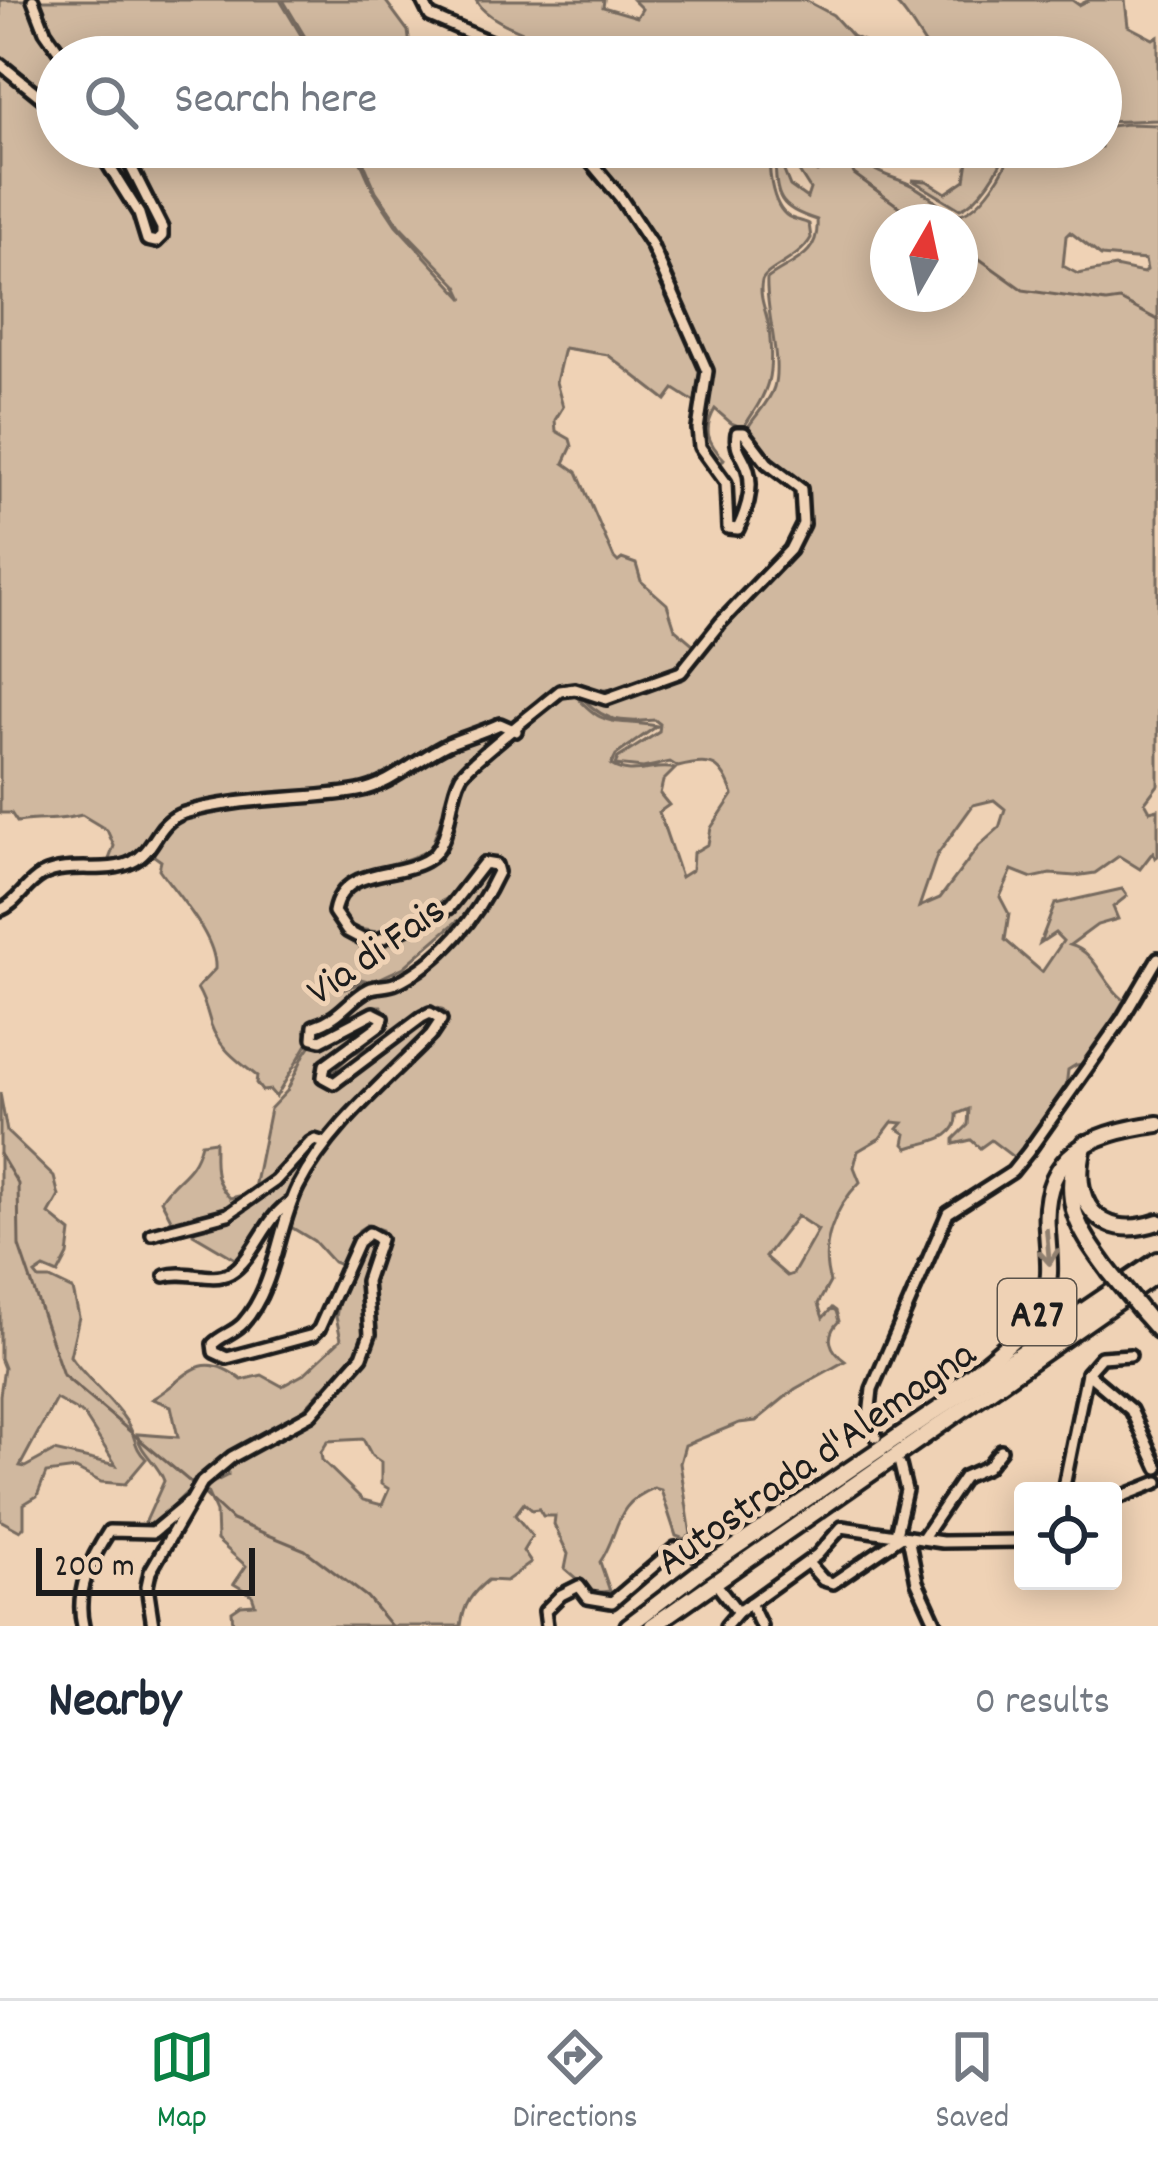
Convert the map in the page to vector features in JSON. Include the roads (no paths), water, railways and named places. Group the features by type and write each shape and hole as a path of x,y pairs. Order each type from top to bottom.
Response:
{"highway":[{"path":"1158,1124 1120,1129 1085,1144 1081,1183 1093,1213 1117,1228 1158,1222"},
{"name":"A27","path":"1085,1144 1072,1171 1072,1212 1109,1271 1158,1330"},
{"name":"A27","path":"900,1434 1035,1316 1050,1268 1046,1224 1050,1189 1066,1158 1085,1144"},
{"name":"Autostrada d'Alemagna","path":"628,1626 699,1572 1158,1260"},
{"name":"Autostrada d'Alemagna","path":"652,1626 1158,1273"},
{"name":"A27","path":"1057,1346 1158,1284"}],"street":[{"path":"33,0 48,36"},
{"path":"422,0 430,16 477,36"},
{"path":"0,64 36,93"},
{"path":"111,168 128,194 147,240 156,242 162,228 132,168"},
{"name":"Via di Fais","path":"197,1490 232,1457 311,1414 362,1356 370,1334 366,1280 380,1239 369,1233 358,1242 320,1329 313,1335 227,1358 214,1352 213,1344 250,1313 270,1273 293,1201 325,1144 441,1020 430,1013 422,1017 334,1083 323,1077 325,1065 381,1024 382,1018 373,1012 321,1040 313,1038 314,1027 347,1010 368,989 394,985 469,926 498,872 496,865 484,863 449,908 379,940 362,939 347,931 334,912 337,899 362,878 425,862 434,854 461,774 560,691 575,689 606,699 681,673 721,622 790,550 803,524 801,489 766,463 744,433 737,433 735,442 748,467 751,488 738,529 728,528 727,483 700,447 698,429 707,371 651,244 596,168"},
{"path":"0,910 44,874 133,862 148,852 167,819 232,801 362,791 446,745 500,724 516,731"},
{"path":"876,1437 868,1417 872,1389 948,1213 1012,1172 1122,1019 1158,958"},
{"path":"152,1234 228,1214 275,1181 310,1143 325,1144"},
{"path":"165,1276 230,1273 280,1209 293,1201"},
{"path":"1065,1482 1087,1373 1101,1357 1130,1354"},
{"path":"1087,1373 1131,1410 1158,1468"},
{"path":"922,1539 964,1477 987,1467 1001,1450"},
{"path":"900,1465 906,1490 902,1536 937,1626"},
{"path":"1122,1496 1158,1482"},
{"path":"83,1626 77,1603 97,1549 109,1531 153,1532 197,1490"},
{"path":"153,1626 147,1586 150,1572 197,1490"},
{"path":"726,1626 738,1612 808,1562 842,1527 922,1539 1014,1541"},
{"path":"808,1562 823,1580 833,1583 902,1536"},
{"path":"547,1626 545,1611 570,1589 579,1586 588,1598 612,1602 675,1548 688,1548 694,1554"},
{"path":"720,1588 738,1612"},
{"path":"750,1603 761,1626"}],"waterway":[{"path":"852,168 895,204"},
{"path":"978,258 1023,290 1120,300 1158,320"},
{"path":"0,1154 18,1184 19,1246 63,1375 195,1486"},
{"path":"202,1492 232,1520 305,1550 367,1597 391,1626"}]}
